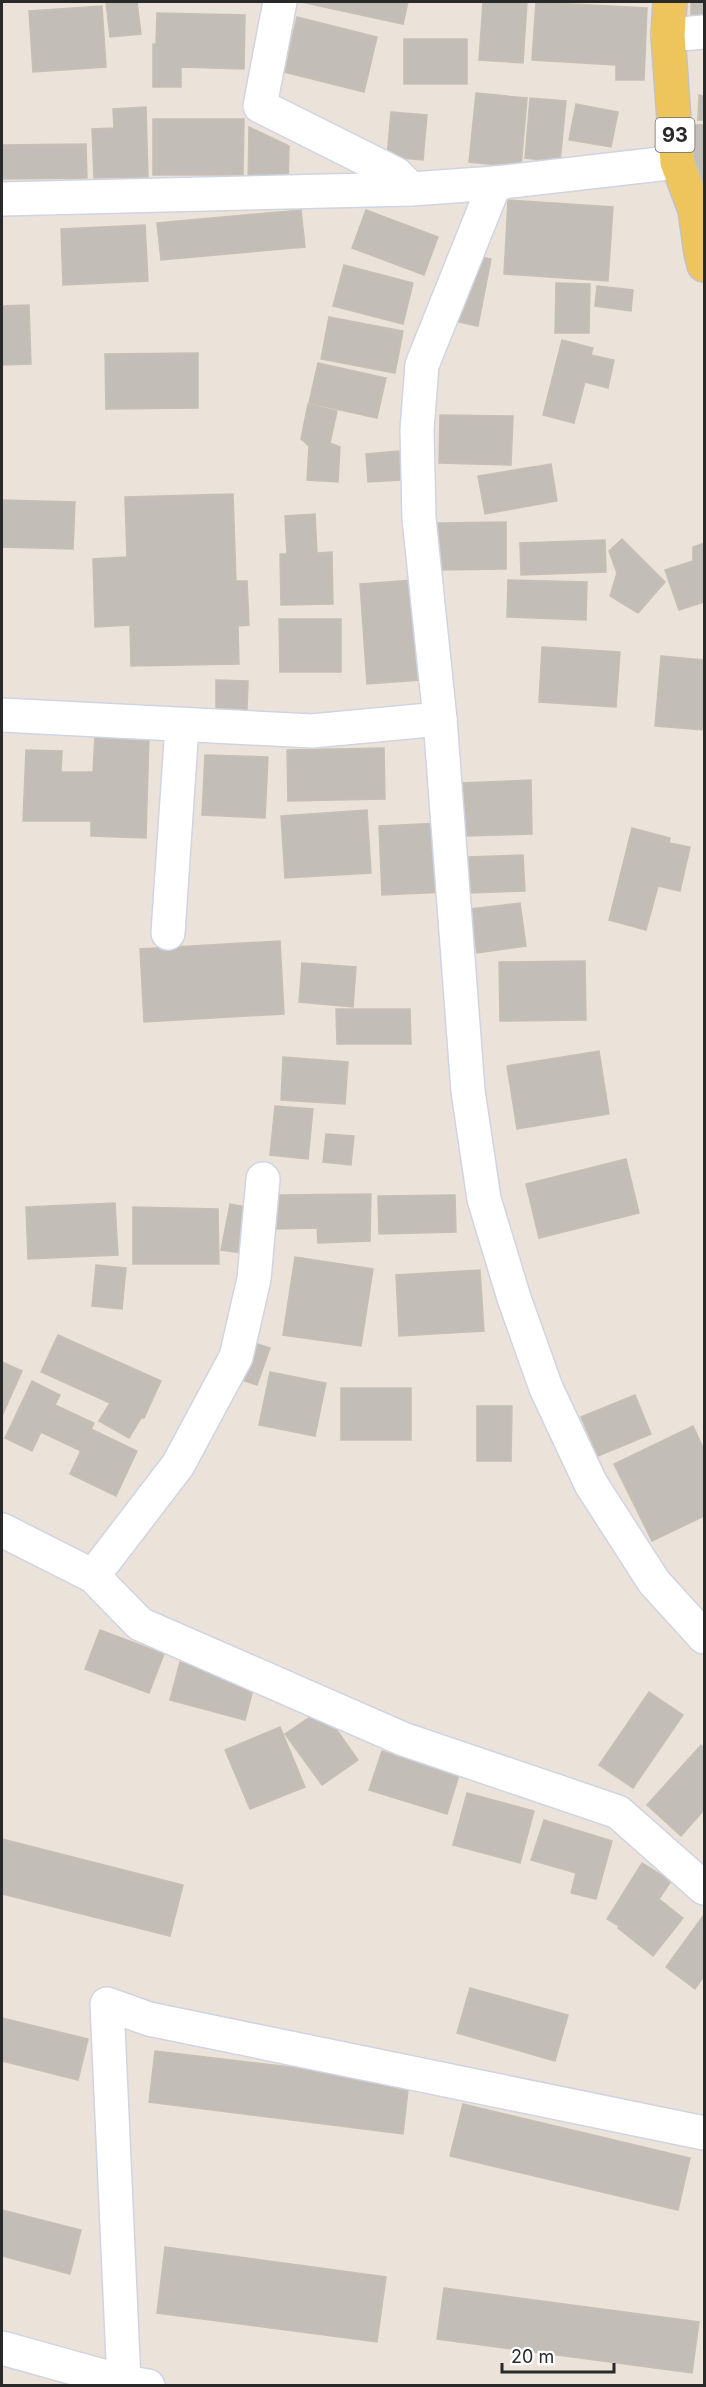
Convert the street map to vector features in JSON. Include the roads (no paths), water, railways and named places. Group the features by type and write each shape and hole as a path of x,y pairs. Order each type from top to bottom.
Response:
{"main road":[{"name":"93","path":"670,2 668,35 676,162 700,209 701,253 705,265"}],"street":[{"path":"280,2 260,106 396,174 411,189"},
{"path":"668,35 705,32"},
{"path":"2,200 411,189 495,183 676,162"},
{"path":"495,183 422,365 417,430 419,518 441,719 468,1091 484,1198 514,1298 546,1388 591,1484 654,1582 705,1637"},
{"path":"2,715 312,731 441,719"},
{"path":"168,933 182,726"},
{"path":"93,1576 178,1465 236,1357 254,1279 263,1179"},
{"path":"2,1530 93,1576 140,1624 403,1739 618,1812 705,1888"},
{"path":"2,2348 136,2384 107,2004 149,2019 705,2133"}]}
